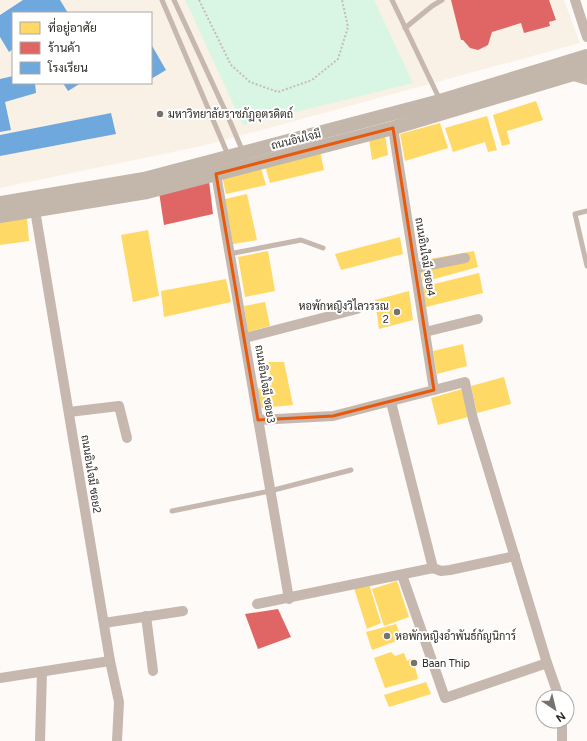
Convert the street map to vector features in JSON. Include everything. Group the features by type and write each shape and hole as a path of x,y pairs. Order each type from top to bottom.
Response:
{"main road":[{"name":"ถนนอินใจมี","path":"245,160 587,56"},
{"name":"ถนนอินใจมี","path":"0,216 34,204 144,179 231,163 392,128 587,70"},
{"name":"ถนนอินใจมี","path":"0,203 34,204 147,192 216,174 231,163"}],"street":[{"path":"575,0 587,37"},
{"path":"570,75 587,80"},
{"name":"ถนนอินใจมี ซอย4","path":"392,128 434,390"},
{"name":"ถนนอินใจมี ซอย3","path":"216,174 289,599"},
{"name":"ถนนอินใจมี ซอย2","path":"34,204 110,661 119,702 117,741"},
{"path":"415,268 465,258"},
{"path":"245,338 357,309"},
{"path":"425,332 478,319"},
{"path":"258,420 333,416 465,382 473,419 556,689"},
{"path":"391,402 433,568"},
{"path":"69,412 119,406 127,438"},
{"path":"257,604 289,599 433,568 440,571 450,570 515,556"},
{"path":"402,575 445,698 547,663"},
{"path":"104,622 183,611"},
{"path":"146,616 153,671"},
{"path":"0,678 110,661"},
{"path":"40,741 42,672"},
{"path":"562,729 562,741"}],"lane":[{"path":"162,0 231,163"},
{"path":"174,0 229,119 245,160"},
{"path":"392,0 440,101"},
{"path":"405,28 432,6 442,0"},
{"path":"587,211 575,214 587,266"},
{"path":"229,254 301,240 323,248"},
{"path":"172,511 270,491 351,470"}],"path":[{"path":"200,0 231,64 250,82 278,92 312,80 338,59 348,27 342,0"}],"highlighted area":[{"path":"393,128 434,390 333,416 258,420 216,174"}],"shaded area":[{"name":"มหาวิทยาลัยราชภัฏอุตรดิตถ์","path":"0,0 564,0 580,43 206,145 0,188"}],"green space":[{"path":"185,0 374,0 413,83 243,125"}],"building: ที่อยู่อาศัย":[{"path":"536,101 543,120 507,131 510,144 502,146 493,115"},
{"path":"487,116 497,150 488,152 485,142 453,152 445,128"},
{"path":"440,123 448,148 405,161 400,134"},
{"path":"385,135 388,155 372,160 369,139"},
{"path":"320,151 324,170 270,183 265,166"},
{"path":"261,168 266,185 226,194 222,176"},
{"path":"247,194 257,240 233,244 225,199"},
{"path":"27,218 29,241 0,245 0,222"},
{"path":"148,230 159,296 133,302 121,235"},
{"path":"400,237 403,254 341,270 335,254"},
{"path":"268,251 275,291 245,297 238,257"},
{"path":"474,251 478,267 423,282 419,261"},
{"path":"479,273 483,293 426,307 422,287"},
{"path":"226,279 231,302 164,317 161,291"},
{"path":"409,291 413,320 379,329 375,300"},
{"path":"265,302 270,326 248,332 244,306"},
{"path":"463,344 467,366 437,374 433,351"},
{"path":"268,362 284,362 293,405 261,408 257,389 272,385"},
{"path":"504,377 511,404 477,413 471,386"},
{"path":"462,389 468,417 438,425 431,398"},
{"path":"397,581 409,617 384,626 372,589"},
{"path":"369,584 381,623 367,629 354,588"},
{"name":"หอพักหญิงอำพันธ์กัญนิการ์","path":"396,624 402,639 372,650 366,632"},
{"path":"391,652 395,656 404,653 407,661 413,658 418,679 385,688 374,658"},
{"path":"426,682 431,694 389,707 384,695"}],"building: ร้านค้า":[{"path":"451,0 549,0 556,20 549,22 550,26 524,33 521,23 492,32 488,45 478,50 470,48 463,40 461,40"},
{"path":"209,181 213,214 164,225 159,192"},
{"path":"278,609 291,637 258,649 245,614"}],"building: โรงเรียน":[{"path":"23,0 60,0 67,12 12,12 12,50 9,52 0,37 0,15"},
{"path":"152,46 166,70 152,78"},
{"path":"12,76 12,84 35,84 36,93 5,102 11,130 0,132 0,79"},
{"path":"64,84 79,84 68,91"},
{"path":"111,113 116,134 0,156 0,135"}],"place":[{"name":"มหาวิทยาลัยราชภัฏอุตรดิตถ์","path":"160,114"},
{"name":"หอพักหญิงวิไลวรรณ 2","path":"397,312"},
{"name":"หอพักหญิงอำพันธ์กัญนิการ์","path":"387,636"},
{"name":"Baan Thip","path":"414,663"}]}
